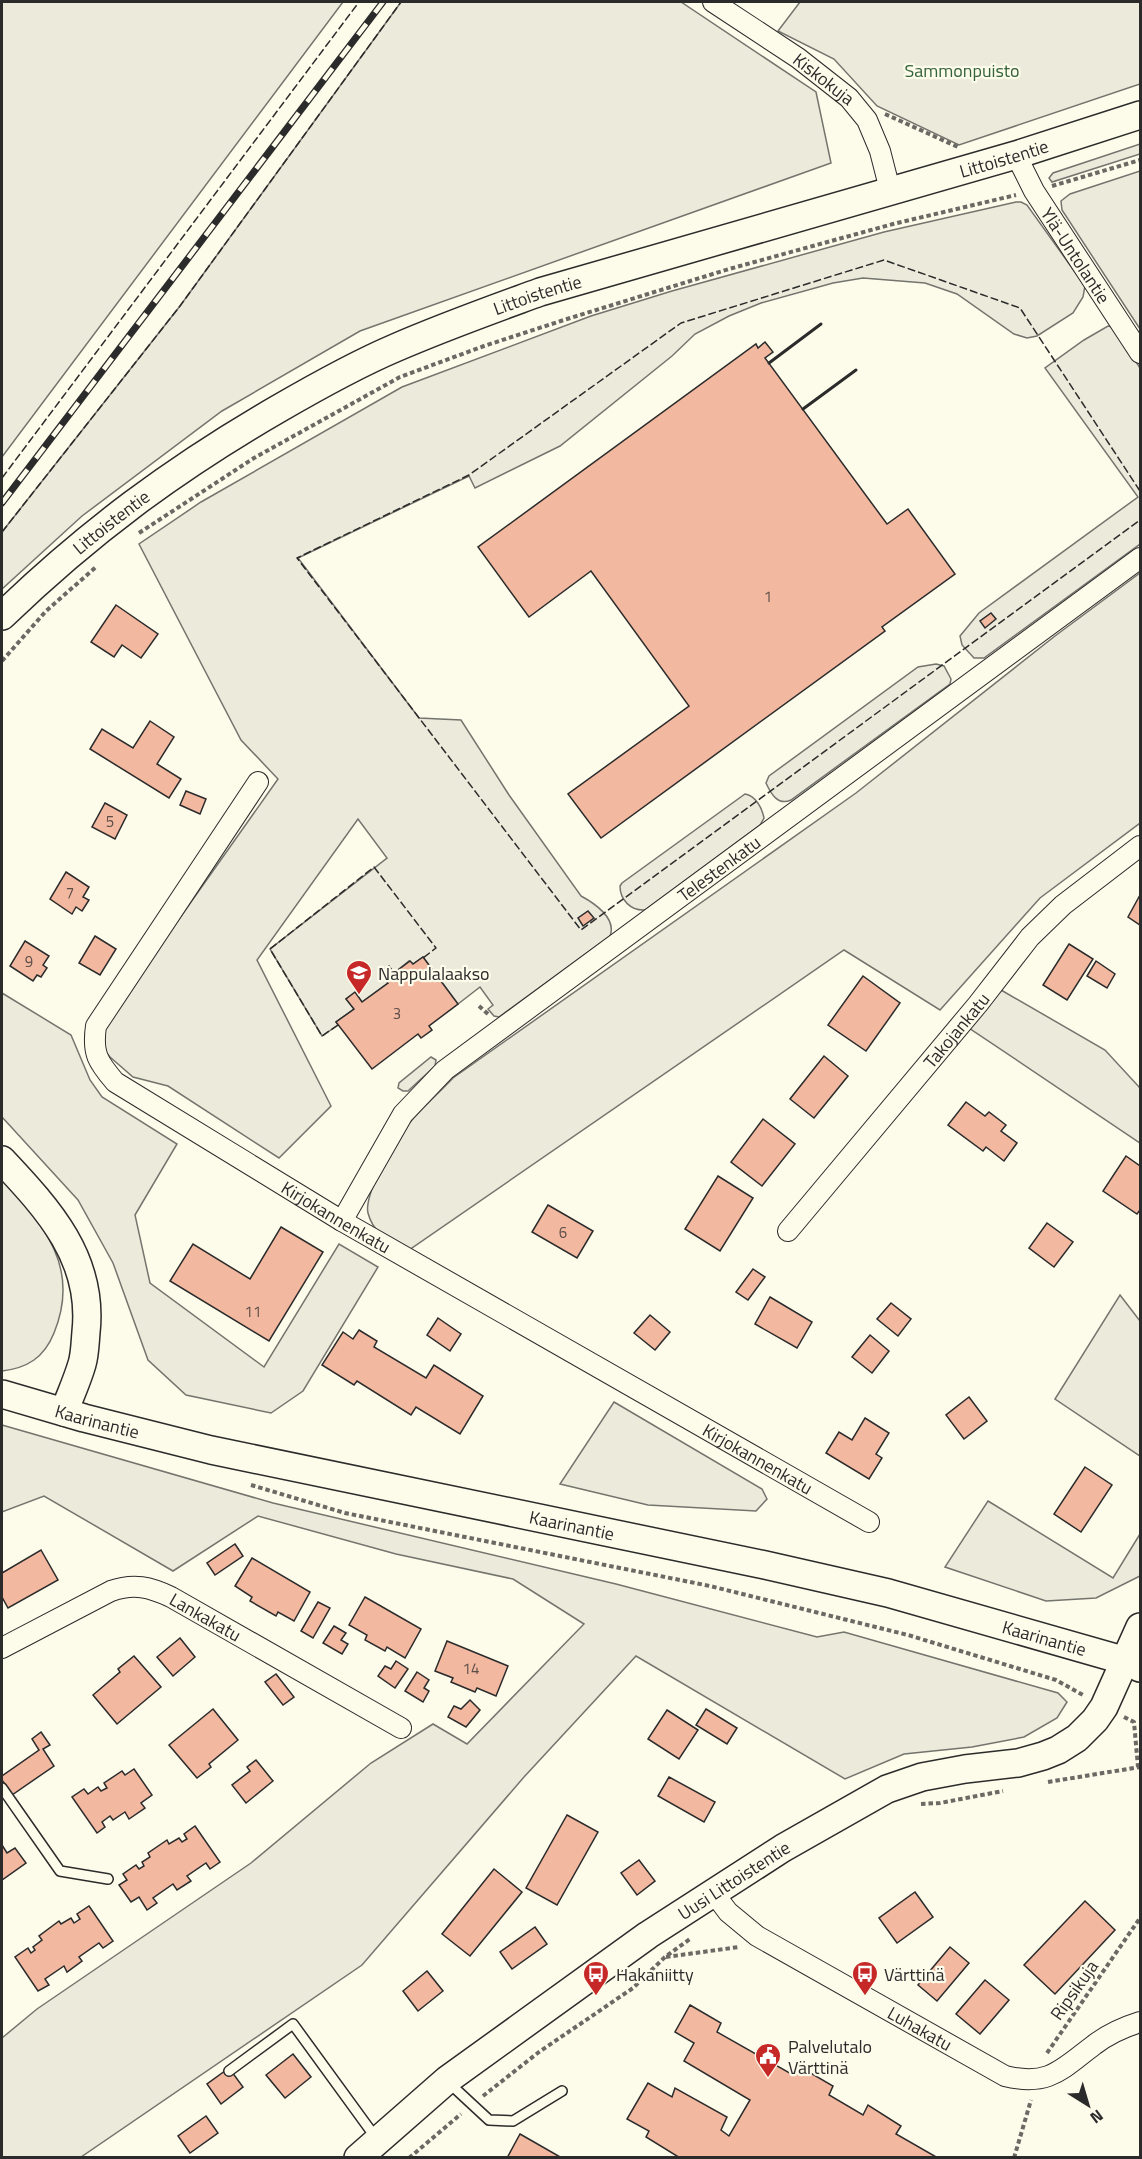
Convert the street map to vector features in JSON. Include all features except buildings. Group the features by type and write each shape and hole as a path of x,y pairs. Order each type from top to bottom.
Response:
{"street":[{"name":"Kiskokuja","path":"713,2 798,58 849,98 867,120 880,151 890,190"},
{"name":"Littoistentie","path":"2,616 75,549 165,479 234,435 349,369 395,348 457,322 540,292 1004,158 1140,116"},
{"name":"Ylä-Untolantie","path":"1004,158 1034,191 1140,353"},
{"name":"Telestenkatu","path":"342,1221 403,1114 445,1070 1140,558"},
{"name":"Kirjokannenkatu","path":"258,782 96,1026 93,1044 98,1062 115,1082 342,1221 869,1522"},
{"name":"Takojankatu","path":"788,1231 978,1004 1030,937 1064,905 1140,846"},
{"path":"2,1160 55,1222 69,1244 82,1273 88,1313 85,1343 82,1364 64,1412"},
{"name":"Kaarinantie","path":"2,1394 212,1450 765,1565 888,1593 1133,1664"},
{"name":"Lankakatu","path":"2,1648 111,1591 130,1586 149,1588 171,1597 401,1728"},
{"name":"Uusi Littoistentie","path":"367,2149 447,2080 648,1935 783,1848 887,1790 922,1778 965,1769 1018,1763 1058,1750 1077,1738 1095,1720 1133,1664 1140,1627"},
{"name":"Luhakatu","path":"713,1892 728,1912 757,1936 994,2071 1014,2078 1036,2079 1058,2072 1109,2035 1125,2026 1140,2022"}],"lane":[{"path":"2,1788 60,1870 108,1879"},
{"path":"229,2071 293,2024 367,2149"},
{"path":"447,2080 489,2120 513,2121 562,2091"}],"path":[{"path":"849,98 1004,158"},
{"path":"135,536 254,458 400,377 494,342 729,269 893,224 1034,191 1140,160"},
{"path":"2,661 46,612 98,565"},
{"path":"246,1483 345,1513 710,1586 908,1635 1056,1680 1134,1722 1137,1767 1140,1767"},
{"name":"Ripsikuja","path":"1014,2157 1045,2055 1140,1918"}],"green space":[{"path":"2,2 343,2 2,457"},
{"path":"401,2 681,2 816,92 831,163 360,331 222,411 82,516 2,589 2,532 180,306"},
{"name":"Sammonpuisto","path":"800,2 1140,2 1140,84 959,145 877,106 834,59 778,31"},
{"path":"1140,144 1140,154 1052,182 1049,178 1053,173"},
{"path":"1140,171 1140,329 1062,210 1061,201 1070,194"},
{"path":"1016,202 1027,205 1085,286 1083,297 1073,313 1037,336 1027,338 1014,334 957,294 925,283 863,278 833,283 761,303 729,316 695,334 672,356 560,446 475,488 469,476 298,558 419,718 461,720 509,795 581,896 598,907 607,917 611,929 610,936 499,1017 494,1016 488,1009 493,1005 480,987 458,1004 423,957 413,964 409,961 394,973 389,967 388,983 362,1002 355,993 346,999 354,1009 336,1022 338,1025 322,1036 270,949 387,858 358,819 257,960 331,1106 279,1158 168,1086 133,1077 110,1057 100,1045 104,1025 278,779 241,740 139,544 201,502 402,387 591,316 672,291 884,232"},
{"path":"1108,326 1116,330 1140,368 1140,544 984,658 974,658 962,645 960,636 979,613 1138,497 1045,368"},
{"path":"1140,573 1140,823 1040,898 940,1010 844,950 406,1252 378,1231 370,1220 368,1206 373,1185 384,1162 405,1129 453,1078 856,793 1055,636"},
{"path":"936,664 944,666 951,679 950,684 791,800 782,801 773,795 766,783 769,776 918,667"},
{"path":"745,794 752,797 760,807 764,818 760,825 645,910 635,909 627,904 620,891 622,883"},
{"path":"1001,990 1105,1050 1140,1088 1140,1143 969,1028"},
{"path":"2,993 71,1035 90,1080 102,1097 177,1144 135,1215 150,1283 264,1367 339,1244 378,1267 303,1391 271,1413 186,1395 148,1360 113,1263 78,1200 2,1117"},
{"path":"431,1057 436,1060 435,1066 408,1091 398,1088 399,1083"},
{"path":"2,1179 44,1231 54,1249 63,1288 61,1309 54,1333 45,1349 27,1364 2,1371"},
{"path":"1120,1295 1140,1321 1140,1456 1055,1399"},
{"path":"614,1402 762,1489 767,1499 756,1511 648,1505 560,1484"},
{"path":"2,1425 273,1503 616,1584 817,1637 844,1632 1058,1693 1067,1702 1057,1718 1024,1737 972,1747 904,1754 845,1779 636,1656 524,1777 362,1965 81,2157 2,2157 2,2038 37,2009 251,1863 371,1763 433,1724 467,1744 584,1624 513,1579 396,1554 258,1516 173,1571 44,1496 2,1512"},
{"path":"988,1501 1113,1578 1140,1534 1140,1576 1096,1598 1046,1601 945,1567"}],"railway":[{"path":"2,503 383,2"}],"fence":[{"path":"2,478 359,2"},
{"path":"2,532 180,306 401,2"},
{"path":"1140,491 1020,308 884,260 681,323 469,475 297,558 581,930 1140,520"},
{"path":"338,1025 322,1036 270,949 374,867 436,948 423,958"}],"wall":[{"path":"769,363 821,324"},
{"path":"803,409 856,370"}],"place":[{"name":"Nappulalaakso","path":"359,996"},
{"name":"Hakaniitty","path":"596,1997"},
{"name":"Värttinä","path":"865,1997"},
{"name":"Palvelutalo Värttinä","path":"768,2079"}]}
